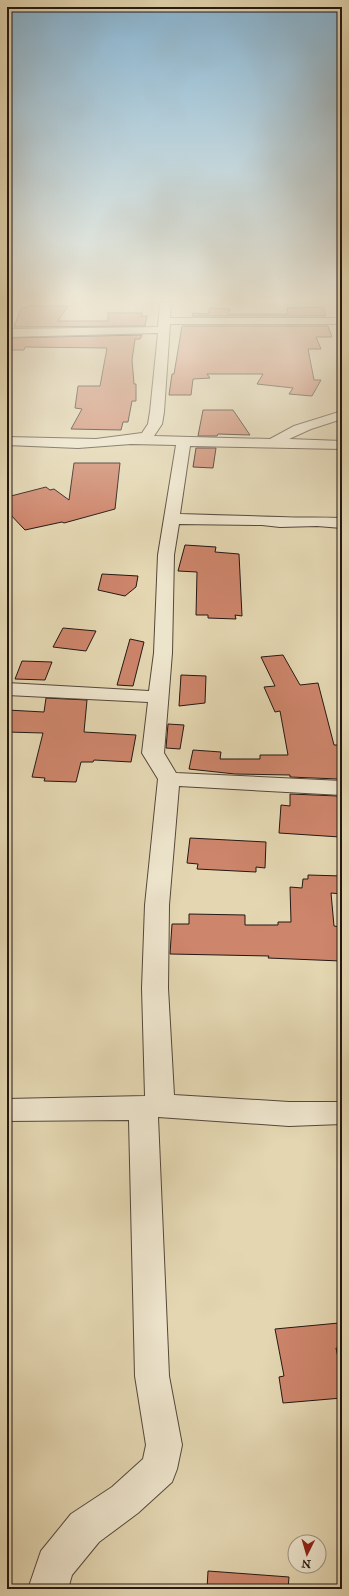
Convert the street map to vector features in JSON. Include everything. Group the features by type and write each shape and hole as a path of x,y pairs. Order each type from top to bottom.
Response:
{"street":[{"path":"132,440 147,436 155,424 160,377"},
{"path":"274,443 286,434 300,427 342,415"},
{"path":"7,441 101,443 132,440 342,445"},
{"path":"48,1589 55,1565 85,1528 125,1500 158,1469 164,1445 152,1376 151,1107 158,905 169,779 153,753 163,653 166,555 184,441"},
{"path":"172,519 262,520 280,522 317,521 342,523"},
{"path":"7,689 159,697"},
{"path":"169,779 342,788"},
{"path":"7,1110 151,1107 288,1114 342,1113"}],"building":[{"path":"102,377 133,377 134,384 136,384 136,401 132,401 128,422 123,422 121,430 71,429 82,409 75,408 78,386 100,386"},
{"path":"172,377 210,378 193,379 191,395 169,395"},
{"path":"261,377 314,377 314,380 321,380 312,396 289,394 293,388 257,384"},
{"path":"203,410 233,410 250,435 218,434 217,436 198,436"},
{"path":"196,448 216,448 213,468 193,467"},
{"path":"74,463 120,463 115,509 64,523 62,522 25,530 7,511 7,497 46,487 50,490 54,489 69,500"},
{"path":"185,545 216,547 215,552 239,554 242,616 235,615 236,619 208,618 208,615 196,615 197,572 178,571"},
{"path":"102,574 138,576 136,587 125,596 98,590"},
{"path":"63,628 96,631 86,651 53,647"},
{"path":"130,639 144,642 133,686 117,685"},
{"path":"283,655 300,685 318,683 334,745 339,745 342,757 342,777 338,779 290,777 290,775 235,774 189,769 193,750 221,752 220,759 260,759 260,755 288,755 280,711 275,712 264,687 275,686 261,657"},
{"path":"22,661 52,662 45,680 15,679"},
{"path":"181,675 206,676 205,703 179,706"},
{"path":"46,698 87,700 84,732 136,735 131,762 94,760 93,762 81,762 76,782 44,781 45,778 32,777 43,733 7,732 7,710 44,712"},
{"path":"168,724 184,725 180,749 166,748"},
{"path":"290,794 338,796 340,837 279,833 281,805 290,806"},
{"path":"190,838 266,842 265,868 256,867 256,872 197,869 198,864 187,863"},
{"path":"308,875 342,876 342,894 331,893 334,926 341,927 341,961 268,958 269,956 170,954 172,924 189,924 189,914 245,915 245,925 278,925 278,922 291,922 290,887 302,888 303,879 308,879"},
{"path":"339,1323 342,1348 336,1348 342,1377 342,1398 283,1403 279,1377 284,1376 275,1329"},
{"path":"208,1571 289,1577 288,1589 207,1589"}]}
